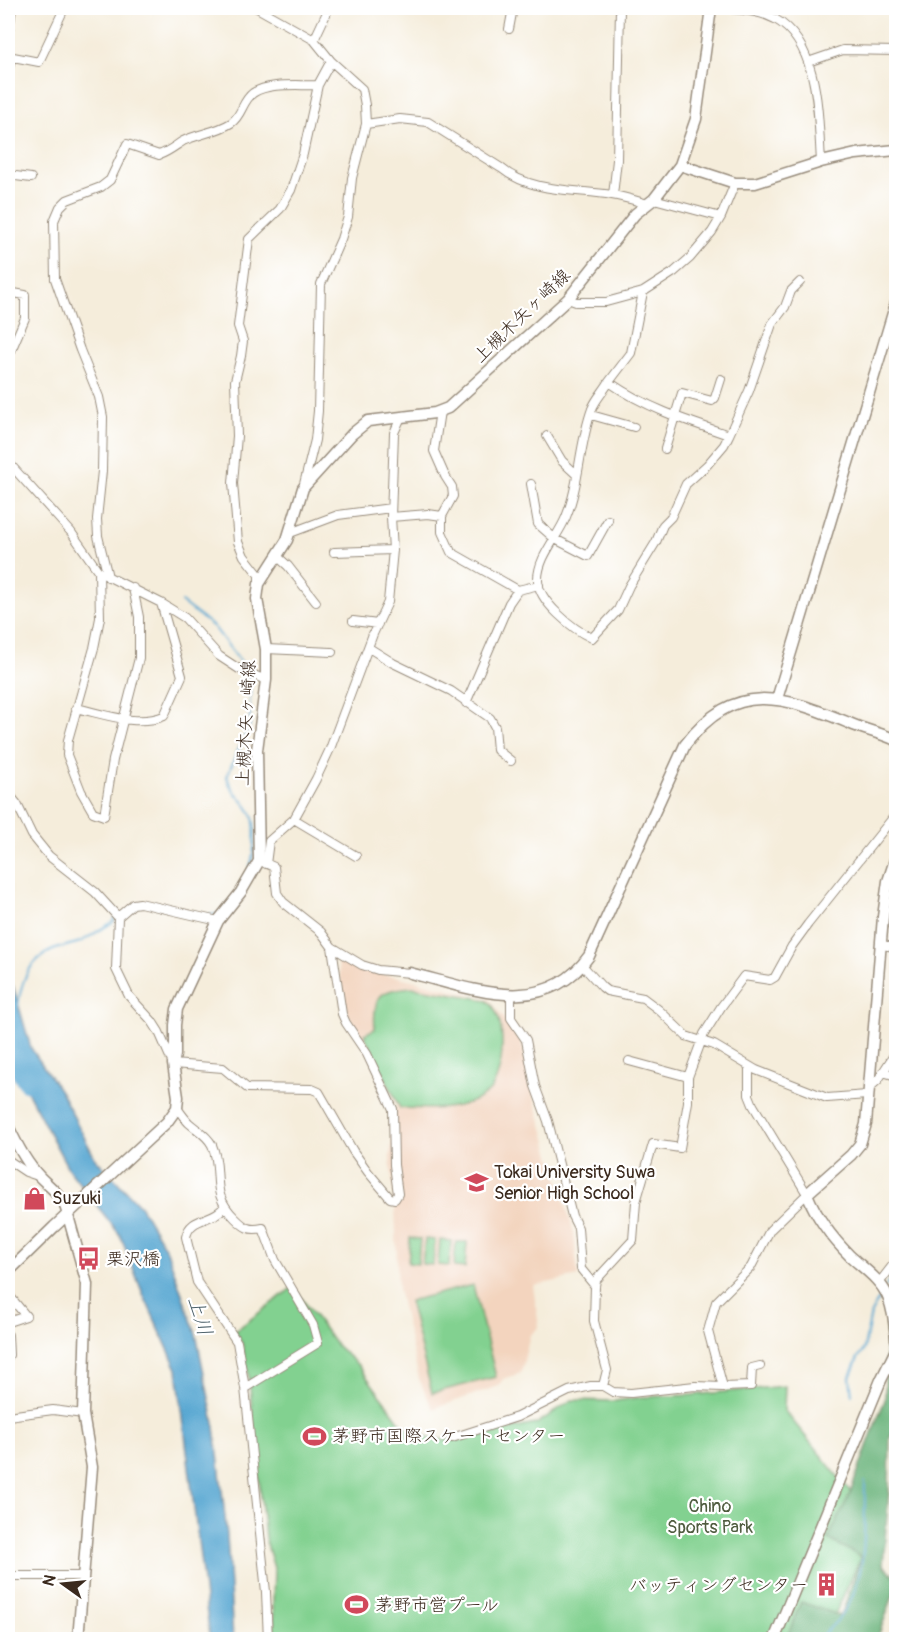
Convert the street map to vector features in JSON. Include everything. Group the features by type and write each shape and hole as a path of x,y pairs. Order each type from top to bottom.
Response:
{"main road":[{"name":"上槻木矢ヶ崎線","path":"263,862 257,750 261,679 266,649 257,599 258,584 278,557 290,533 303,488 352,434 368,421 448,408 568,299 635,214 651,202 680,165 696,119 711,8"},
{"path":"680,165 735,183 755,183 821,162 856,154 897,150"},
{"path":"777,699 897,303"},
{"path":"410,973 511,996 541,992 566,980 582,965 596,941 685,745 704,723 718,712 747,701 777,699 800,704 897,740"},
{"path":"897,857 888,881 880,945 866,1124 860,1144 851,1155 807,1194 822,1222 848,1254 879,1283 888,1296 897,1339"},
{"path":"8,1272 167,1122 177,1108 178,1097 173,1064 177,1009 218,921 263,862"},
{"path":"8,1126 15,1141 39,1177 61,1197 87,1284 83,1414 92,1467 78,1640"},
{"path":"774,1640 881,1380 897,1350"}],"street":[{"path":"8,37 12,8"},
{"path":"8,74 9,56 39,62 63,8"},
{"path":"257,8 314,40 331,61 362,89 366,123 352,178 348,216 341,239 321,284 318,411 309,471 303,488"},
{"path":"314,40 329,8"},
{"path":"509,29 513,8"},
{"path":"613,195 618,140 620,8"},
{"path":"711,8 746,10 773,18 789,28 808,62 815,87 821,162"},
{"path":"808,62 843,50 897,51"},
{"path":"258,584 259,575 244,556 238,542 233,483 237,436 235,381 243,341 238,326 249,240 279,209 291,190 303,154 318,85 331,61"},
{"path":"108,577 98,536 97,519 104,417 99,397 55,279 54,221 60,207 67,200 101,187 110,180 127,144 159,155 184,141 232,122 239,116 253,93 277,87 318,85"},
{"path":"366,123 400,119 428,122 522,182 581,193 613,195 721,217"},
{"path":"8,175 32,178"},
{"path":"568,299 576,302 606,302 643,292 690,258 712,232 735,183"},
{"path":"643,292 631,353 592,408 571,506 539,570 537,582 552,607 571,626 592,638 618,610 663,525 671,517 686,484 724,445 749,391 772,324 785,307 791,291 800,282"},
{"path":"8,292 25,295 25,318 8,358"},
{"path":"665,449 682,393 712,401 721,379"},
{"path":"609,382 632,398 729,435"},
{"path":"440,411 434,451 452,487 453,496 442,516 442,532 451,552 518,590"},
{"path":"591,415 634,428"},
{"path":"401,417 394,434 391,508 393,550 388,602 316,779 294,819 269,841 263,862 274,867 278,893 283,902 321,932 332,947 362,965 378,970 410,973"},
{"path":"547,436 562,460 577,475"},
{"path":"8,462 71,532 99,572 133,588 185,618 219,656 261,679"},
{"path":"531,484 538,524 555,538 588,556 608,520"},
{"path":"290,533 338,515 391,508"},
{"path":"391,517 428,514 442,516"},
{"path":"334,552 393,550"},
{"path":"278,557 288,566 316,602"},
{"path":"99,572 100,618 94,648 68,740 67,755 81,791 93,812 104,816 112,760 139,658 139,617 133,588"},
{"path":"466,703 509,603 518,590 539,585"},
{"path":"76,708 122,719 153,721 164,716 182,676 161,603"},
{"path":"353,621 378,624"},
{"path":"369,648 393,663 451,692 490,718 495,727 497,750 511,761"},
{"path":"266,649 332,652"},
{"path":"8,793 17,804 32,835 49,856 95,892 116,915 116,969 129,996 159,1032 173,1064 223,1068 248,1088 312,1089 319,1092 368,1172 390,1198 395,1199 398,1194 394,1166 393,1109 367,1054 342,1014 332,947"},
{"path":"603,1386 607,1370 594,1321 596,1280 633,1240 636,1202 653,1144 680,1148 688,1102 688,1077 704,1034 720,1007 744,976 770,980 775,977 792,946 808,924 897,814"},
{"path":"294,819 356,856"},
{"path":"116,915 133,904 140,903 218,921"},
{"path":"880,945 897,947"},
{"path":"582,965 607,991 643,998 686,1036 714,1045 749,1066 827,1098 868,1092 897,1052"},
{"path":"511,996 511,1018 526,1040 535,1086 548,1121 572,1216 578,1228 581,1269 595,1286"},
{"path":"629,1061 688,1077"},
{"path":"723,1387 708,1331 716,1302 751,1267 770,1230 807,1194 753,1105 749,1095 749,1066"},
{"path":"883,1072 897,1076"},
{"path":"177,1108 189,1123 205,1135 213,1148 218,1186 224,1207 245,1227 251,1230 263,1228 275,1260 313,1325 318,1343 245,1388"},
{"path":"8,1160 26,1172 39,1177"},
{"path":"224,1207 220,1213 194,1223 187,1230 186,1237 196,1282 237,1342 245,1388 266,1592 268,1640"},
{"path":"879,1283 897,1261"},
{"path":"8,1294 26,1316 8,1322"},
{"path":"8,1335 8,1357"},
{"path":"452,1438 517,1418 569,1391 603,1386 613,1392 631,1393 696,1386 752,1386 752,1368 760,1366"},
{"path":"8,1416 53,1410 83,1414"},
{"path":"8,1576 84,1576"}],"shaded area":[{"name":"Tokai University Suwa Senior High School","path":"342,960 363,971 399,977 489,999 521,1041 535,1101 574,1233 578,1276 533,1286 539,1327 530,1335 521,1373 503,1379 498,1386 433,1409 419,1379 398,1289 395,1206 390,1157 396,1104 346,1010 338,964"}],"green space":[{"path":"412,987 484,999 493,1007 499,1018 501,1061 493,1086 477,1100 456,1107 400,1108 364,1034 375,1029 375,1009 380,996 392,990"},
{"path":"410,1238 420,1239 418,1264 408,1263"},
{"path":"425,1239 435,1240 433,1265 422,1264"},
{"path":"440,1240 451,1241 449,1266 438,1265"},
{"path":"456,1242 467,1242 465,1268 454,1267"},
{"path":"896,1278 896,1425 890,1438 889,1491 883,1565 896,1577 896,1588 877,1639 786,1640 801,1602 841,1616 861,1557 828,1539 849,1496 885,1400 886,1326"},
{"path":"473,1285 496,1377 432,1393 409,1301"},
{"name":"Chino Sports Park","path":"293,1287 337,1346 358,1365 403,1426 431,1439 453,1440 536,1424 572,1400 615,1401 785,1386 784,1410 876,1523 824,1639 275,1639 274,1568 265,1538 249,1378 242,1343 235,1331"}],"water":[{"path":"8,981 13,986 31,1048 62,1094 95,1158 141,1207 167,1251 196,1334 215,1427 227,1535 233,1639 210,1639 177,1369 143,1294 120,1235 69,1170 8,1055"}],"waterway":[{"path":"181,602 214,627 245,668"},
{"path":"247,673 250,687 250,724 227,776 231,787 254,820 253,855 250,867"},
{"path":"207,915 218,914"},
{"path":"18,1006 24,980 38,959 60,947 84,940 112,923 115,918"},
{"name":"上川","path":"8,1054 10,1063 26,1086"},
{"path":"886,1286 896,1272"},
{"path":"852,1395 850,1377 864,1349 871,1313 882,1294"},
{"path":"817,1640 840,1617 856,1586 863,1552 865,1482"}],"place":[{"name":"Tokai University Suwa Senior High School","path":"476,1182"},
{"name":"Suzuki","path":"34,1198"},
{"name":"栗沢橋","path":"88,1259"},
{"name":"茅野市国際スケートセンター","path":"314,1436"},
{"name":"バッティングセンター","path":"826,1585"},
{"name":"茅野市営プール","path":"357,1605"}]}
